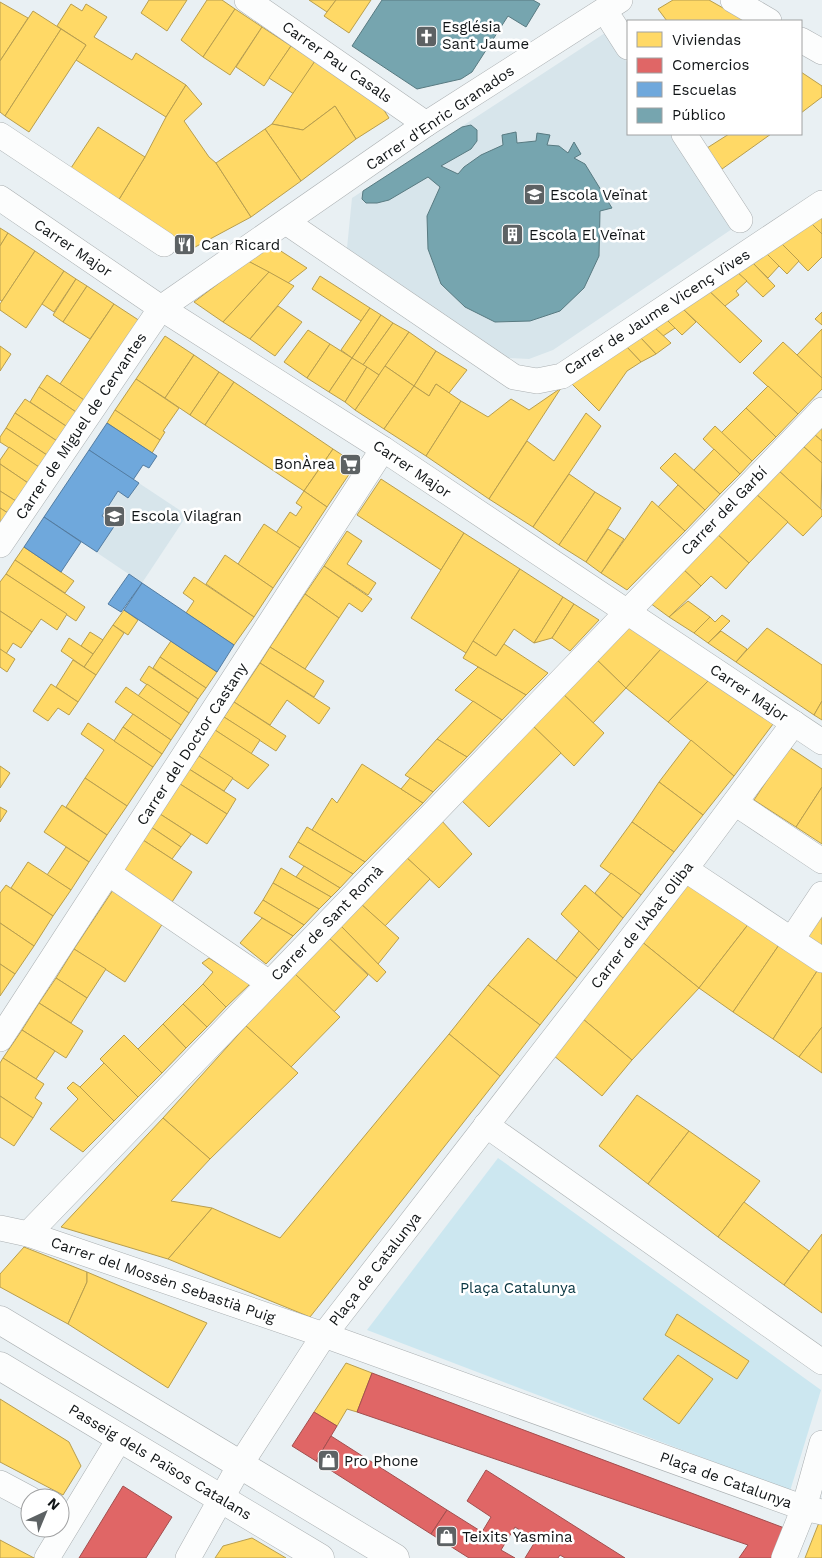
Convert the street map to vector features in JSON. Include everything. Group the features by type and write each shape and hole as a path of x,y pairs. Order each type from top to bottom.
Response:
{"main road":[{"path":"0,1320 395,1558"},
{"name":"Passeig dels Països Catalans","path":"0,1366 320,1558"}],"street":[{"name":"Carrer Pau Casals","path":"247,0 426,124"},
{"path":"733,0 767,20"},
{"name":"Carrer d'Enric Granados","path":"161,308 426,124 616,11"},
{"path":"616,11 627,44"},
{"path":"802,41 822,52"},
{"path":"0,134 164,244"},
{"path":"685,135 740,220"},
{"name":"Carrer Major","path":"0,198 161,308 383,449 822,742"},
{"name":"Carrer de Jaume Vicenç Vives","path":"286,222 514,377 537,381 562,376 822,203"},
{"name":"Carrer de Miguel de Cervantes","path":"0,545 161,308"},
{"name":"Carrer del Garbí","path":"626,611 822,410"},
{"name":"Carrer del Doctor Castany","path":"0,1039 383,449"},
{"name":"Carrer de Sant Romà","path":"28,1234 626,611"},
{"name":"Carrer de l'Abat Oliba","path":"486,1125 736,803 794,723"},
{"path":"736,803 822,860"},
{"path":"685,869 822,960"},
{"path":"108,873 269,983"},
{"path":"792,939 822,894"},
{"path":"486,1125 822,1362"},
{"name":"Plaça de Catalunya","path":"486,1125 324,1335 813,1510 822,1444"},
{"name":"Carrer del Mossèn Sebastià Puig","path":"0,1228 28,1234 324,1335"},
{"path":"188,1558 240,1465 324,1335"},
{"path":"70,1511 120,1438"},
{"path":"0,1483 20,1494"},
{"path":"784,1558 813,1510"},
{"path":"47,1558 56,1538"}],"shaded area":[{"name":"Escola Veïnat","path":"608,31 627,62 627,135 673,135 732,229 553,350 529,359 509,358 347,248 352,198"},
{"name":"Escola Vilagran","path":"89,450 187,515 142,583 44,517"}],"green space":[{"name":"Plaça Catalunya","path":"498,1158 821,1390 790,1491 367,1330"}],"building: Viviendas":[{"path":"149,0 187,0 167,31 141,13"},
{"path":"207,0 222,0 235,9 203,57 181,40"},
{"path":"309,0 336,0 327,12"},
{"path":"336,0 371,0 349,33 324,16"},
{"path":"673,0 709,0 744,20 666,20 658,9"},
{"path":"0,2 28,18 0,61"},
{"path":"71,4 82,11 86,4 107,17 94,37 132,60 136,53 186,85 166,117 76,60 86,45 57,26"},
{"path":"235,9 262,27 230,75 203,57"},
{"path":"33,11 61,29 5,116 0,112 0,61"},
{"path":"262,27 291,46 264,86 236,67"},
{"path":"61,29 86,45 29,132 5,116"},
{"path":"291,46 315,61 294,94 269,78"},
{"path":"315,61 380,104 389,118 356,139 335,106 303,130 272,124"},
{"path":"802,73 822,86 822,97 802,112"},
{"path":"186,85 202,104 184,121 209,157 216,163 251,217 184,253 158,230 118,201"},
{"path":"335,106 356,139 301,181 265,129 272,124 303,130"},
{"path":"98,127 145,157 118,201 69,171"},
{"path":"265,129 301,181 251,217 216,163"},
{"path":"727,135 770,135 722,169 707,148"},
{"path":"822,212 822,234 809,221"},
{"path":"809,221 822,234 822,257 808,271 779,241"},
{"path":"0,228 8,233 0,246"},
{"path":"8,233 35,251 2,301 0,300 0,246"},
{"path":"779,241 799,261 787,274 764,251"},
{"path":"270,244 307,268 288,283 248,261"},
{"path":"35,251 64,271 26,328 0,310 0,304"},
{"path":"764,251 779,266 768,278 750,260"},
{"path":"750,260 775,286 763,297 736,271"},
{"path":"248,261 269,272 223,322 194,302"},
{"path":"64,271 76,279 54,312 42,304"},
{"path":"736,271 747,281 736,291 739,295 725,306 707,289"},
{"path":"269,272 294,286 250,339 223,322"},
{"path":"320,276 370,308 361,321 312,289"},
{"path":"76,279 87,286 63,322 53,315"},
{"path":"87,286 114,304 90,339 63,322"},
{"path":"707,289 762,341 740,363 681,307"},
{"path":"114,304 140,321 87,402 60,384"},
{"path":"278,306 302,322 275,356 250,339"},
{"path":"681,307 696,322 682,335 665,318"},
{"path":"370,308 381,315 352,358 341,350"},
{"path":"822,312 822,325 815,319"},
{"path":"381,315 393,323 363,365 352,358"},
{"path":"665,318 675,328 663,336 653,326"},
{"path":"393,323 409,332 379,375 363,365"},
{"path":"653,326 671,343 656,354 639,336"},
{"path":"822,329 822,378 797,355"},
{"path":"308,330 330,344 307,378 284,362"},
{"path":"409,332 436,351 414,386 385,366"},
{"path":"165,336 194,355 165,398 136,379"},
{"path":"639,336 656,354 641,362 625,345"},
{"path":"783,342 822,378 822,389 798,414 753,373"},
{"path":"330,344 352,358 329,392 307,378"},
{"path":"625,345 641,362 627,371 599,411 570,382"},
{"path":"0,346 11,354 0,371"},
{"path":"436,351 467,370 449,393 436,384 429,396 414,386"},
{"path":"194,355 219,372 190,415 165,398"},
{"path":"352,358 367,367 345,402 329,392"},
{"path":"385,366 414,386 384,429 355,410"},
{"path":"367,367 379,375 355,410 345,402"},
{"path":"219,372 234,382 205,425 190,415"},
{"path":"47,375 87,402 79,414 39,387"},
{"path":"136,379 179,408 163,431 165,432 160,440 115,410"},
{"path":"234,382 333,449 304,491 205,425"},
{"path":"436,384 461,401 426,456 384,429 414,386 429,396"},
{"path":"768,386 798,414 776,437 746,408"},
{"path":"39,387 79,414 69,428 30,402"},
{"path":"561,388 489,499 426,456 461,401 488,417 511,399 529,410"},
{"path":"25,399 69,428 60,443 15,413"},
{"path":"746,408 776,437 752,461 721,433"},
{"path":"115,410 160,440 152,453 107,423"},
{"path":"15,413 60,443 50,457 6,428"},
{"path":"586,413 601,426 533,527 489,499 527,441 554,461"},
{"path":"715,426 752,461 740,474 703,439"},
{"path":"6,428 50,457 42,469 0,442 0,437"},
{"path":"822,428 822,441 815,435"},
{"path":"815,435 822,441 822,463 804,447"},
{"path":"9,447 42,469 31,485 0,464 0,460"},
{"path":"804,447 822,463 821,509 779,471"},
{"path":"333,449 356,464 327,507 304,491"},
{"path":"714,449 740,474 720,494 694,470"},
{"path":"675,453 720,494 705,510 660,468"},
{"path":"0,464 31,485 19,503 0,491"},
{"path":"779,471 822,510 822,516 803,536 756,494"},
{"path":"569,474 595,492 559,545 533,527"},
{"path":"381,479 464,533 441,570 357,515"},
{"path":"678,485 705,510 685,531 658,507"},
{"path":"0,491 19,503 11,515 0,508"},
{"path":"304,491 327,507 300,548 276,533 290,512 296,516 302,507 296,503"},
{"path":"595,492 621,508 586,562 559,545"},
{"path":"756,494 788,522 749,563 717,534"},
{"path":"652,501 685,531 627,590 601,573"},
{"path":"0,508 11,515 0,533"},
{"path":"264,524 300,548 273,588 238,564"},
{"path":"608,529 624,539 601,573 586,562"},
{"path":"347,531 362,541 347,564 376,583 368,595 324,566"},
{"path":"464,533 520,569 466,653 411,618"},
{"path":"717,534 749,563 726,589 711,576 701,586 683,569"},
{"path":"24,547 74,581 65,593 15,560"},
{"path":"225,555 273,588 254,617 206,584"},
{"path":"15,560 85,607 76,621 6,574"},
{"path":"324,566 372,599 362,612 349,603 339,618 305,594"},
{"path":"520,569 563,597 534,643 514,629 496,656 473,641"},
{"path":"683,569 701,586 669,617 650,603"},
{"path":"6,574 67,614 57,630 41,619 32,632 0,611 0,582"},
{"path":"194,577 254,617 234,645 186,613 194,601 183,593"},
{"path":"305,594 339,618 305,669 270,647"},
{"path":"563,597 574,604 552,638 534,643"},
{"path":"688,601 710,617 694,633 669,617"},
{"path":"574,604 599,620 570,651 552,638"},
{"path":"124,610 138,620 128,635 113,625"},
{"path":"0,611 32,632 21,648 13,643 6,654 0,649"},
{"path":"722,615 730,621 708,643 694,633 710,617 715,622"},
{"path":"625,624 661,649 626,688 594,657"},
{"path":"113,625 124,633 96,675 84,667"},
{"path":"767,628 822,665 822,701 814,715 736,662"},
{"path":"721,631 747,649 736,662 708,643"},
{"path":"90,632 103,640 93,654 81,646"},
{"path":"69,638 93,654 84,667 61,651"},
{"path":"171,641 217,672 206,688 160,657"},
{"path":"473,641 496,656 504,644 548,673 526,695 463,658"},
{"path":"270,647 324,681 314,697 260,663"},
{"path":"0,649 15,659 7,672 0,667"},
{"path":"661,649 709,680 668,722 626,688"},
{"path":"160,657 206,688 198,699 153,668"},
{"path":"594,657 626,688 593,723 561,692"},
{"path":"73,660 96,675 78,702 56,687"},
{"path":"260,663 330,708 319,724 287,700 270,725 234,702"},
{"path":"149,666 198,699 189,713 140,680"},
{"path":"478,667 526,695 502,720 455,690"},
{"path":"709,680 773,724 734,776 668,722"},
{"path":"51,684 78,702 69,715 58,708 48,721 33,711"},
{"path":"147,684 189,713 181,725 138,696"},
{"path":"126,687 181,725 171,740 115,702"},
{"path":"561,692 604,733 574,766 531,724"},
{"path":"473,701 502,720 467,757 437,739"},
{"path":"822,701 822,720 814,715"},
{"path":"234,702 286,736 276,751 224,717"},
{"path":"133,714 171,740 162,754 123,727"},
{"path":"224,717 260,740 251,754 215,730"},
{"path":"88,723 153,767 127,806 85,778 104,750 81,734"},
{"path":"531,724 561,753 489,827 460,799"},
{"path":"123,727 162,754 153,767 114,741"},
{"path":"215,730 269,765 248,789 199,756"},
{"path":"437,739 467,757 433,792 405,775"},
{"path":"691,740 734,776 703,815 659,782"},
{"path":"789,747 822,769 822,787 796,827 754,800"},
{"path":"199,756 233,778 224,791 189,769"},
{"path":"362,764 423,803 365,862 312,830 332,798 337,803"},
{"path":"0,766 10,773 0,788"},
{"path":"189,769 236,799 227,814 180,784"},
{"path":"85,778 127,806 107,835 66,807"},
{"path":"410,778 433,792 423,803 401,789"},
{"path":"659,782 703,815 674,852 632,822"},
{"path":"180,784 227,814 207,844 160,814"},
{"path":"822,787 822,844 796,827"},
{"path":"62,805 107,835 89,862 44,832"},
{"path":"0,807 7,811 0,822"},
{"path":"160,814 191,834 181,847 151,827"},
{"path":"441,820 472,854 439,888 406,857"},
{"path":"632,822 674,852 641,895 600,866"},
{"path":"151,827 181,847 172,859 143,840"},
{"path":"307,827 365,862 353,874 298,842"},
{"path":"143,840 192,872 172,902 123,870"},
{"path":"298,842 353,874 340,888 289,857"},
{"path":"66,847 89,862 71,890 47,875"},
{"path":"406,857 430,879 385,926 361,904"},
{"path":"28,862 71,890 53,916 11,888"},
{"path":"304,866 340,888 331,897 296,877"},
{"path":"281,868 331,897 319,909 273,883"},
{"path":"611,873 641,895 623,918 595,893"},
{"path":"686,879 750,922 699,988 641,941"},
{"path":"273,883 319,909 304,925 263,900"},
{"path":"6,885 53,916 34,946 0,923 0,893"},
{"path":"585,885 623,918 599,950 561,914"},
{"path":"113,890 163,923 125,982 74,949"},
{"path":"263,900 304,925 293,936 254,913"},
{"path":"361,904 399,938 378,964 341,926"},
{"path":"822,915 822,956 803,943"},
{"path":"262,918 293,936 266,964 240,943"},
{"path":"750,922 781,942 733,1012 699,988"},
{"path":"0,923 34,946 15,974 0,964"},
{"path":"341,926 386,972 377,982 329,938"},
{"path":"579,931 599,950 577,978 556,961"},
{"path":"329,938 368,975 334,1012 295,974"},
{"path":"528,938 577,978 540,1025 488,985"},
{"path":"641,941 699,988 632,1060 583,1019"},
{"path":"781,942 819,968 773,1039 733,1012"},
{"path":"74,949 106,969 87,998 56,978"},
{"path":"209,958 250,984 226,1007 203,984 213,972 202,963"},
{"path":"0,964 15,974 0,996"},
{"path":"819,968 822,970 822,1027 799,1057 773,1039"},
{"path":"295,974 340,1017 291,1067 246,1026"},
{"path":"56,978 87,998 71,1023 39,1003"},
{"path":"203,984 226,1007 207,1027 183,1004"},
{"path":"488,985 540,1025 500,1076 449,1034"},
{"path":"39,1003 83,1031 66,1058 22,1030"},
{"path":"183,1004 207,1027 186,1048 163,1024"},
{"path":"583,1019 632,1060 602,1096 553,1055"},
{"path":"163,1024 186,1048 162,1073 138,1049"},
{"path":"246,1026 298,1073 210,1159 163,1118"},
{"path":"822,1027 822,1073 799,1057"},
{"path":"22,1030 55,1051 36,1079 3,1058"},
{"path":"449,1034 500,1076 310,1317 168,1259 212,1208 280,1238"},
{"path":"124,1035 162,1073 138,1097 100,1059"},
{"path":"3,1058 44,1084 35,1098 42,1103 33,1118 0,1096 0,1063"},
{"path":"104,1063 138,1097 114,1121 80,1087"},
{"path":"73,1082 114,1121 83,1152 50,1129 78,1099 67,1088"},
{"path":"637,1095 689,1131 648,1184 599,1146"},
{"path":"0,1096 33,1118 14,1146 0,1137"},
{"path":"163,1118 210,1159 171,1201 212,1208 168,1259 61,1227"},
{"path":"689,1131 760,1181 718,1237 648,1184"},
{"path":"744,1202 809,1251 784,1285 718,1237"},
{"path":"822,1234 822,1313 784,1285"},
{"path":"24,1247 87,1272 87,1282 68,1324 0,1287 0,1274"},
{"path":"87,1272 207,1323 168,1388 68,1324 87,1282"},
{"path":"677,1314 749,1361 737,1379 665,1335"},
{"path":"678,1355 713,1379 679,1424 643,1399"},
{"path":"346,1363 372,1373 357,1412 347,1409 337,1426 314,1412"},
{"path":"0,1399 69,1442 81,1466 67,1488 50,1488 0,1462"},
{"path":"820,1520 822,1520 822,1558 805,1558"},
{"path":"252,1538 286,1558 215,1558 223,1546"},
{"path":"0,1540 34,1558 0,1558"}],"building: Comercios":[{"path":"372,1373 787,1529 773,1558 739,1558 748,1545 357,1412"},
{"path":"314,1412 337,1426 316,1461 292,1446"},
{"path":"331,1436 447,1510 431,1534 316,1461"},
{"path":"486,1470 625,1558 565,1558 560,1555 558,1558 525,1558 536,1540 515,1527 501,1550 515,1558 469,1558 431,1534 447,1510 482,1532 491,1517 467,1501"},
{"path":"123,1486 172,1517 146,1558 79,1558"}],"building: Escuelas":[{"path":"107,423 157,456 149,468 143,465 133,480 89,450"},
{"path":"89,450 139,483 128,498 118,491 102,516 115,525 97,552 44,517"},
{"path":"44,517 81,542 61,572 24,547"},
{"path":"129,574 142,583 121,612 108,604"},
{"path":"142,583 234,645 217,672 124,610"}],"building: Público":[{"name":"Església Sant Jaume","path":"382,0 533,0 540,4 526,27 508,16 472,72 461,79 417,89 352,46"},
{"name":"Escola El Veïnat","path":"471,125 477,130 477,141 471,149 441,166 458,174 464,167 481,155 503,145 502,135 516,132 517,143 536,141 537,133 550,135 547,145 559,146 568,153 574,142 581,154 574,158 585,164 612,208 600,211 599,256 584,288 560,311 530,321 495,322 465,307 441,284 428,249 427,216 440,187 428,177 389,200 366,203 362,199 363,191 462,127"}],"place":[{"name":"Església Sant Jaume","path":"426,36"},
{"name":"Escola Veïnat","path":"534,195"},
{"name":"Escola El Veïnat","path":"513,235"},
{"name":"Can Ricard","path":"185,245"},
{"name":"BonÀrea","path":"351,464"},
{"name":"Escola Vilagran","path":"115,516"},
{"name":"Pro Phone","path":"328,1461"},
{"name":"Teixits Yasmina","path":"446,1537"}]}
